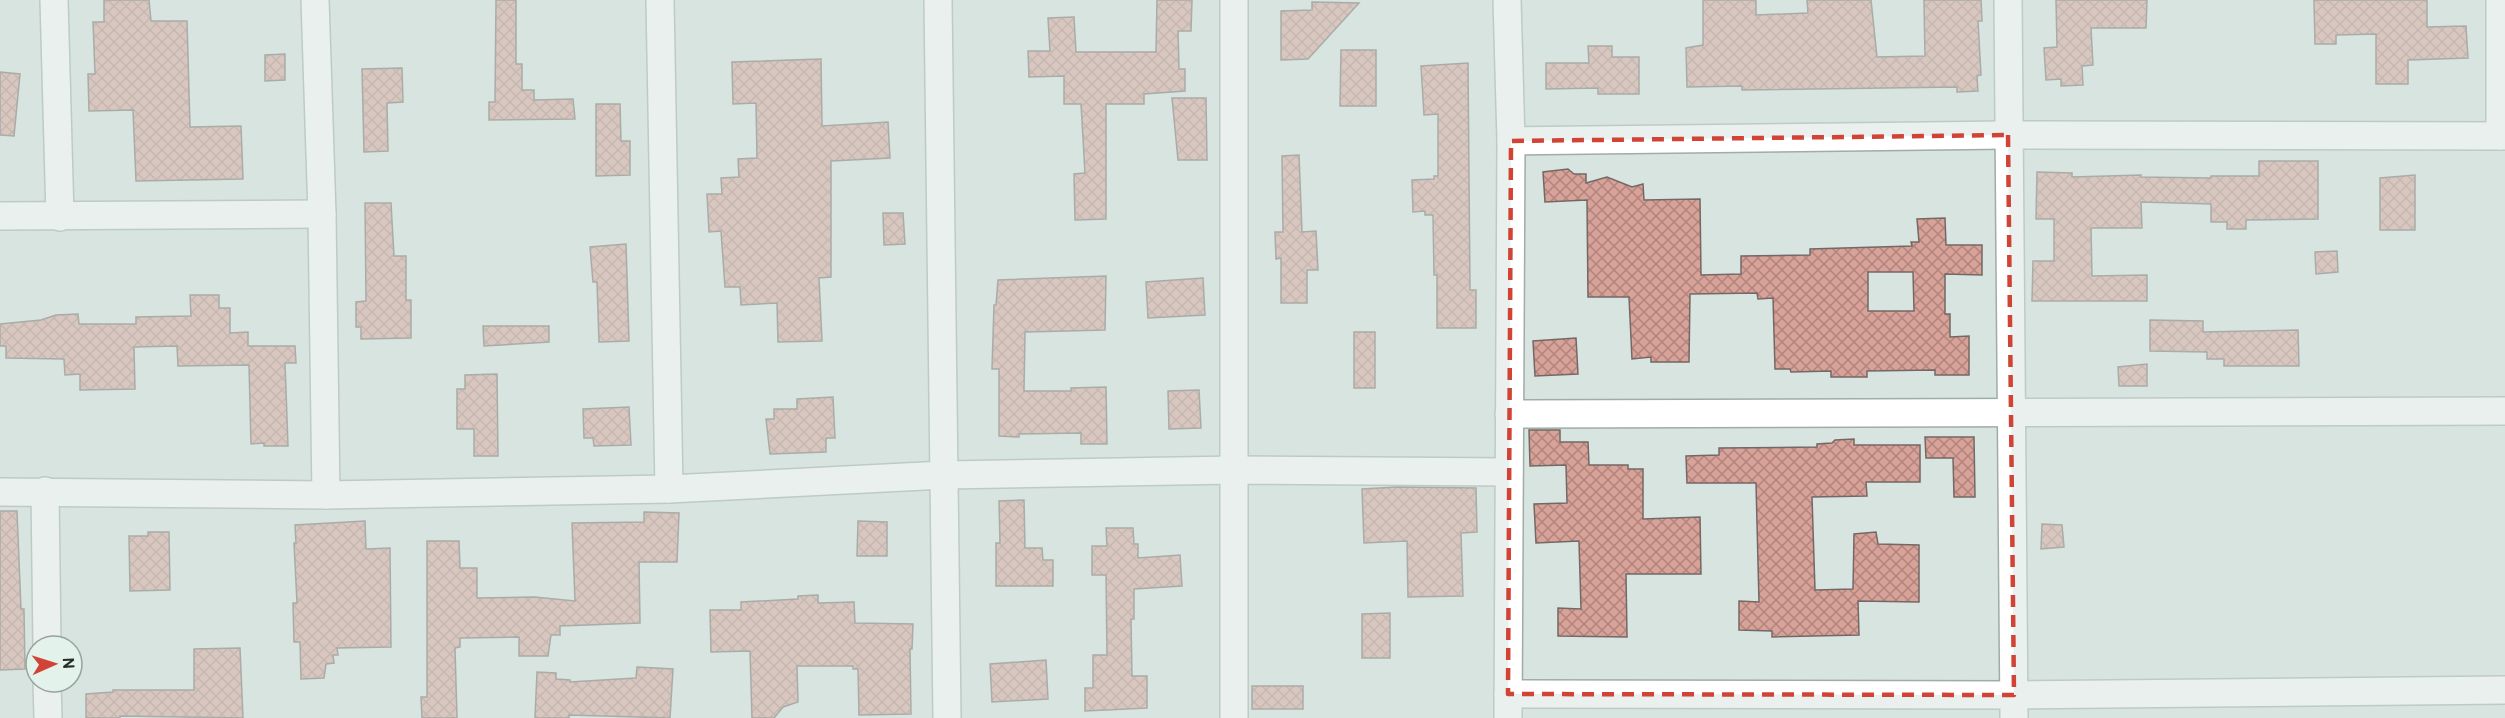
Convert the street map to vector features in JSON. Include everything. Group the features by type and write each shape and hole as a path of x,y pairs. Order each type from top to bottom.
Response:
{"street":[{"path":"54,0 60,217"},
{"path":"315,0 322,214 326,495"},
{"path":"660,0 669,489"},
{"path":"938,0 947,718"},
{"path":"1234,0 1234,718"},
{"path":"1507,0 1511,141 1508,706"},
{"path":"2007,0 2014,707"},
{"path":"1511,141 2008,135 2503,136 2500,0"},
{"path":"0,216 322,214"},
{"path":"1509,414 2505,411"},
{"path":"0,492 326,495 669,489 944,475 1234,470 1509,472"},
{"path":"45,491 47,634"},
{"path":"1508,706 1959,683"},
{"path":"1508,706 2014,707 2505,690"},
{"path":"47,694 48,718"}],"highlighted area":[{"path":"2008,135 2014,695 1508,694 1511,141"}],"building":[{"path":"104,0 149,0 151,21 187,21 190,127 241,126 243,179 136,181 133,110 89,111 88,74 95,74 93,22 104,22"},
{"path":"496,0 516,0 516,64 522,64 522,90 534,90 534,100 573,99 575,119 489,120 489,102 495,102"},
{"path":"1157,0 1192,0 1191,31 1178,31 1179,69 1185,69 1185,91 1144,94 1144,104 1106,104 1106,219 1075,220 1074,174 1085,173 1081,104 1064,104 1064,76 1029,77 1028,51 1050,51 1048,18 1074,17 1076,52 1156,52"},
{"path":"1703,0 1756,0 1756,15 1808,13 1807,0 1871,0 1877,57 1925,56 1924,0 1981,0 1982,21 1978,21 1981,75 1977,76 1978,91 1957,92 1957,87 1742,90 1742,86 1687,87 1686,48 1703,45"},
{"path":"2056,0 2147,0 2146,28 2091,28 2093,65 2082,66 2083,85 2061,86 2061,79 2046,80 2044,48 2057,47"},
{"path":"2314,0 2427,0 2427,27 2466,26 2468,58 2408,60 2408,84 2376,84 2376,34 2336,35 2336,44 2315,44"},
{"path":"1312,2 1359,3 1308,59 1281,60 1281,11 1312,10"},
{"path":"1588,46 1612,46 1612,57 1639,57 1639,94 1598,94 1598,88 1546,89 1546,63 1589,63"},
{"path":"1341,50 1376,50 1376,106 1340,106"},
{"path":"285,54 285,80 265,81 265,55"},
{"path":"821,59 822,126 888,122 890,158 831,161 831,277 819,278 822,341 778,342 777,303 741,305 740,287 725,287 721,231 709,232 707,194 722,194 721,178 739,177 738,159 757,158 756,103 733,104 732,62"},
{"path":"1468,63 1470,290 1476,290 1476,328 1437,328 1437,275 1434,275 1433,215 1425,215 1425,211 1413,212 1412,180 1434,179 1434,176 1438,176 1438,114 1424,115 1421,66"},
{"path":"402,68 403,102 387,103 388,151 364,152 362,69"},
{"path":"0,72 20,74 14,136 0,135"},
{"path":"1172,98 1206,98 1207,160 1178,160"},
{"path":"596,104 620,104 621,141 630,141 630,175 596,176"},
{"path":"1299,155 1302,232 1316,231 1318,270 1307,270 1307,303 1281,303 1281,258 1276,259 1275,232 1283,232 1282,156"},
{"path":"2259,161 2318,161 2318,219 2246,220 2246,229 2227,229 2227,222 2211,222 2211,204 2141,202 2142,228 2091,228 2092,276 2147,275 2147,301 2032,301 2033,261 2054,261 2054,219 2036,219 2037,172 2072,173 2072,177 2259,176"},
{"path":"1568,169 1574,174 1586,174 1586,183 1607,177 1632,187 1643,184 1644,200 1700,199 1701,275 1741,274 1741,256 1810,255 1810,249 1912,246 1911,242 1919,242 1917,219 1945,218 1946,245 1982,245 1982,275 1945,274 1945,314 1950,314 1950,337 1969,336 1969,375 1935,375 1935,370 1867,371 1867,377 1831,377 1831,371 1791,372 1790,369 1775,369 1773,298 1758,299 1757,293 1690,294 1689,362 1651,362 1651,357 1632,359 1629,297 1588,297 1587,200 1545,202 1543,172","holes":["1868,272 1913,272 1914,311 1868,311"]},
{"path":"2415,175 2415,230 2380,230 2380,178"},
{"path":"365,203 391,203 394,256 406,256 406,300 411,300 411,338 361,339 361,327 356,327 356,302 366,301"},
{"path":"883,213 903,213 905,244 884,245"},
{"path":"626,244 629,341 599,342 597,282 593,282 590,247"},
{"path":"2337,251 2338,272 2316,274 2315,252"},
{"path":"1106,276 1105,330 1025,332 1024,391 1071,391 1071,388 1106,387 1107,444 1081,444 1081,433 999,436 999,369 992,369 994,305 996,305 998,280"},
{"path":"1203,278 1205,315 1148,318 1146,282"},
{"path":"190,295 219,295 219,308 230,308 230,333 248,332 248,346 295,346 296,363 285,363 288,446 251,444 249,365 178,366 177,346 134,347 135,389 80,390 80,374 65,375 64,359 6,358 6,346 0,346 0,324 41,320 56,315 78,314 79,324 136,324 136,317 191,316"},
{"path":"2150,320 2203,321 2203,332 2298,330 2299,366 2224,366 2224,359 2207,359 2207,352 2150,351"},
{"path":"483,326 549,326 549,342 484,346"},
{"path":"1354,332 1375,332 1375,388 1354,388"},
{"path":"1576,338 1578,374 1535,376 1533,341"},
{"path":"2147,364 2147,386 2119,386 2118,367"},
{"path":"497,374 498,456 474,456 474,429 457,429 457,389 465,389 465,375"},
{"path":"1199,390 1201,428 1169,429 1168,391"},
{"path":"833,397 835,438 826,438 826,452 770,454 766,419 774,419 774,409 797,409 797,399"},
{"path":"629,407 631,445 594,446 593,438 584,438 583,409"},
{"path":"1529,430 1560,430 1560,442 1588,442 1589,465 1628,465 1628,469 1643,469 1643,519 1700,517 1701,574 1626,574 1627,637 1558,636 1558,608 1581,609 1579,541 1536,543 1534,504 1567,503 1566,465 1530,466"},
{"path":"1925,437 1974,437 1975,497 1954,497 1953,458 1926,458"},
{"path":"1854,439 1854,445 1920,445 1920,482 1866,482 1867,496 1812,497 1815,590 1853,589 1854,534 1876,532 1878,544 1919,545 1919,602 1858,601 1859,635 1772,637 1772,631 1739,630 1739,601 1759,602 1756,483 1687,483 1686,456 1719,455 1719,448 1817,447 1817,444 1832,443 1835,440"},
{"path":"1476,488 1477,532 1461,533 1463,596 1408,597 1407,541 1364,543 1362,489"},
{"path":"1024,500 1025,548 1042,548 1043,560 1053,560 1053,586 996,586 996,543 1000,543 999,501"},
{"path":"0,511 17,511 21,609 24,609 24,669 0,670"},
{"path":"644,512 679,513 677,562 639,562 640,623 560,626 560,635 551,635 548,656 519,656 519,637 460,638 460,647 455,648 457,718 422,718 421,697 427,697 427,541 459,541 460,568 477,568 477,598 534,597 575,601 572,523 644,522"},
{"path":"365,521 366,549 390,548 391,647 337,648 338,655 333,655 334,663 326,664 324,678 301,679 300,642 294,642 293,603 297,603 295,525"},
{"path":"858,521 887,522 887,556 857,556"},
{"path":"2042,524 2062,525 2064,547 2041,549"},
{"path":"1106,528 1133,528 1134,544 1138,544 1138,558 1180,555 1182,586 1134,589 1134,619 1131,619 1132,676 1147,676 1147,708 1085,711 1085,688 1093,688 1093,655 1107,655 1106,575 1092,575 1092,546 1107,546"},
{"path":"148,532 169,532 170,590 130,591 129,536 148,536"},
{"path":"818,595 818,603 854,602 855,623 913,624 912,649 910,649 911,714 859,715 858,669 853,669 853,666 797,666 798,702 783,707 774,718 752,718 750,651 711,652 710,610 741,610 741,602 798,599 798,596"},
{"path":"1390,613 1390,658 1362,658 1362,614"},
{"path":"240,648 243,718 120,716 120,718 86,718 86,694 113,692 113,690 194,690 194,649"},
{"path":"1046,660 1048,699 992,702 990,664"},
{"path":"637,667 673,669 670,718 569,715 569,718 535,718 537,672 556,673 556,679 570,680 570,682 636,678"},
{"path":"1252,686 1303,686 1303,709 1252,709"}]}
